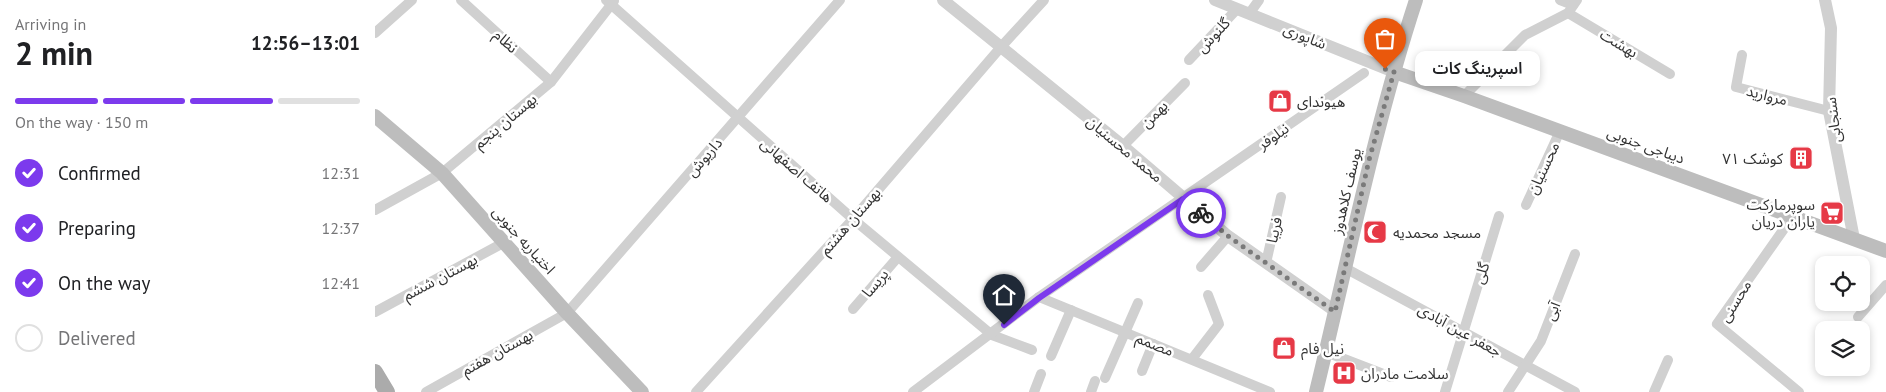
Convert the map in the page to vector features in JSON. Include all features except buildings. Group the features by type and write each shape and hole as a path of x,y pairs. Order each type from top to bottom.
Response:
{"main road":[{"name":"یوسف کلاهدوز","path":"1316,392 1369,160 1416,0"},
{"name":"دیباجی جنوبی","path":"1394,72 1886,251"},
{"name":"اختیاریه جنوبی","path":"375,116 442,174 567,313 642,392"},
{"path":"375,372 387,392"}],"street":[{"path":"375,33 411,0"},
{"name":"نظام","path":"461,0 551,82"},
{"name":"داریوش","path":"567,313 840,0"},
{"name":"محمد محسنیان","path":"943,0 1123,146 1228,236 1335,312"},
{"name":"بهستان هشتم","path":"696,392 853,219 1001,47 1044,0"},
{"name":"شاپوری","path":"1215,0 1394,72"},
{"name":"گلنوش","path":"1189,60 1259,0"},
{"name":"بهشت","path":"1560,0 1573,6 1670,74"},
{"name":"سنجابی","path":"1825,0 1831,28 1829,111 1854,239"},
{"name":"بهستان پنجم","path":"375,210 442,174 551,82 610,1"},
{"name":"هاتف اصفهانی","path":"610,1 738,118 853,219 992,334 1033,350"},
{"path":"1464,96 1525,35 1573,6"},
{"name":"مروارید","path":"1742,55 1736,87 1829,111"},
{"name":"نیلوفر","path":"913,392 1039,298 1364,73"},
{"name":"بهمن","path":"1123,146 1185,83"},
{"name":"محسنیان","path":"1526,205 1560,131"},
{"name":"فریبا","path":"1266,263 1281,197"},
{"name":"گلی","path":"1445,392 1499,216"},
{"name":"محسنی","path":"1793,216 1717,324 1799,392"},
{"path":"1201,267 1228,236"},
{"name":"بهستان ششم","path":"375,312 505,242"},
{"name":"آبی","path":"1509,392 1541,341 1575,254"},
{"name":"پریسا","path":"853,309 898,256"},
{"name":"جعفر عین آبادی","path":"1345,268 1525,365 1562,389 1575,392"},
{"path":"1858,317 1886,285"},
{"path":"1192,359 1219,324 1208,295"},
{"name":"مصمم","path":"1039,298 1270,392"},
{"path":"1091,392 1100,380 1138,303"},
{"path":"1051,356 1071,310"},
{"name":"بهستان هفتم","path":"426,392 567,313"},
{"path":"1142,370 1153,344"},
{"path":"1326,352 1391,377"},
{"path":"1654,392 1668,360"},
{"path":"1034,392 1041,374"}],"way so far":[{"path":"1201,213 1228,236 1335,312 1369,160 1394,72 1385,69"}],"place":[{"name":"اسپرینگ کات","path":"1385,69"},
{"name":"هیوندای","path":"1280,101"},
{"name":"کوشک ۷۱","path":"1801,158"},
{"name":"سوپرمارکت یاران دریان","path":"1832,213"},
{"name":"مسجد محمدیه","path":"1375,232"},
{"name":"نیل فام","path":"1284,348"},
{"name":"سلامت مادران","path":"1344,373"}],"route":[{"path":"1004,325 1039,298 1183,199 1201,213"}]}
